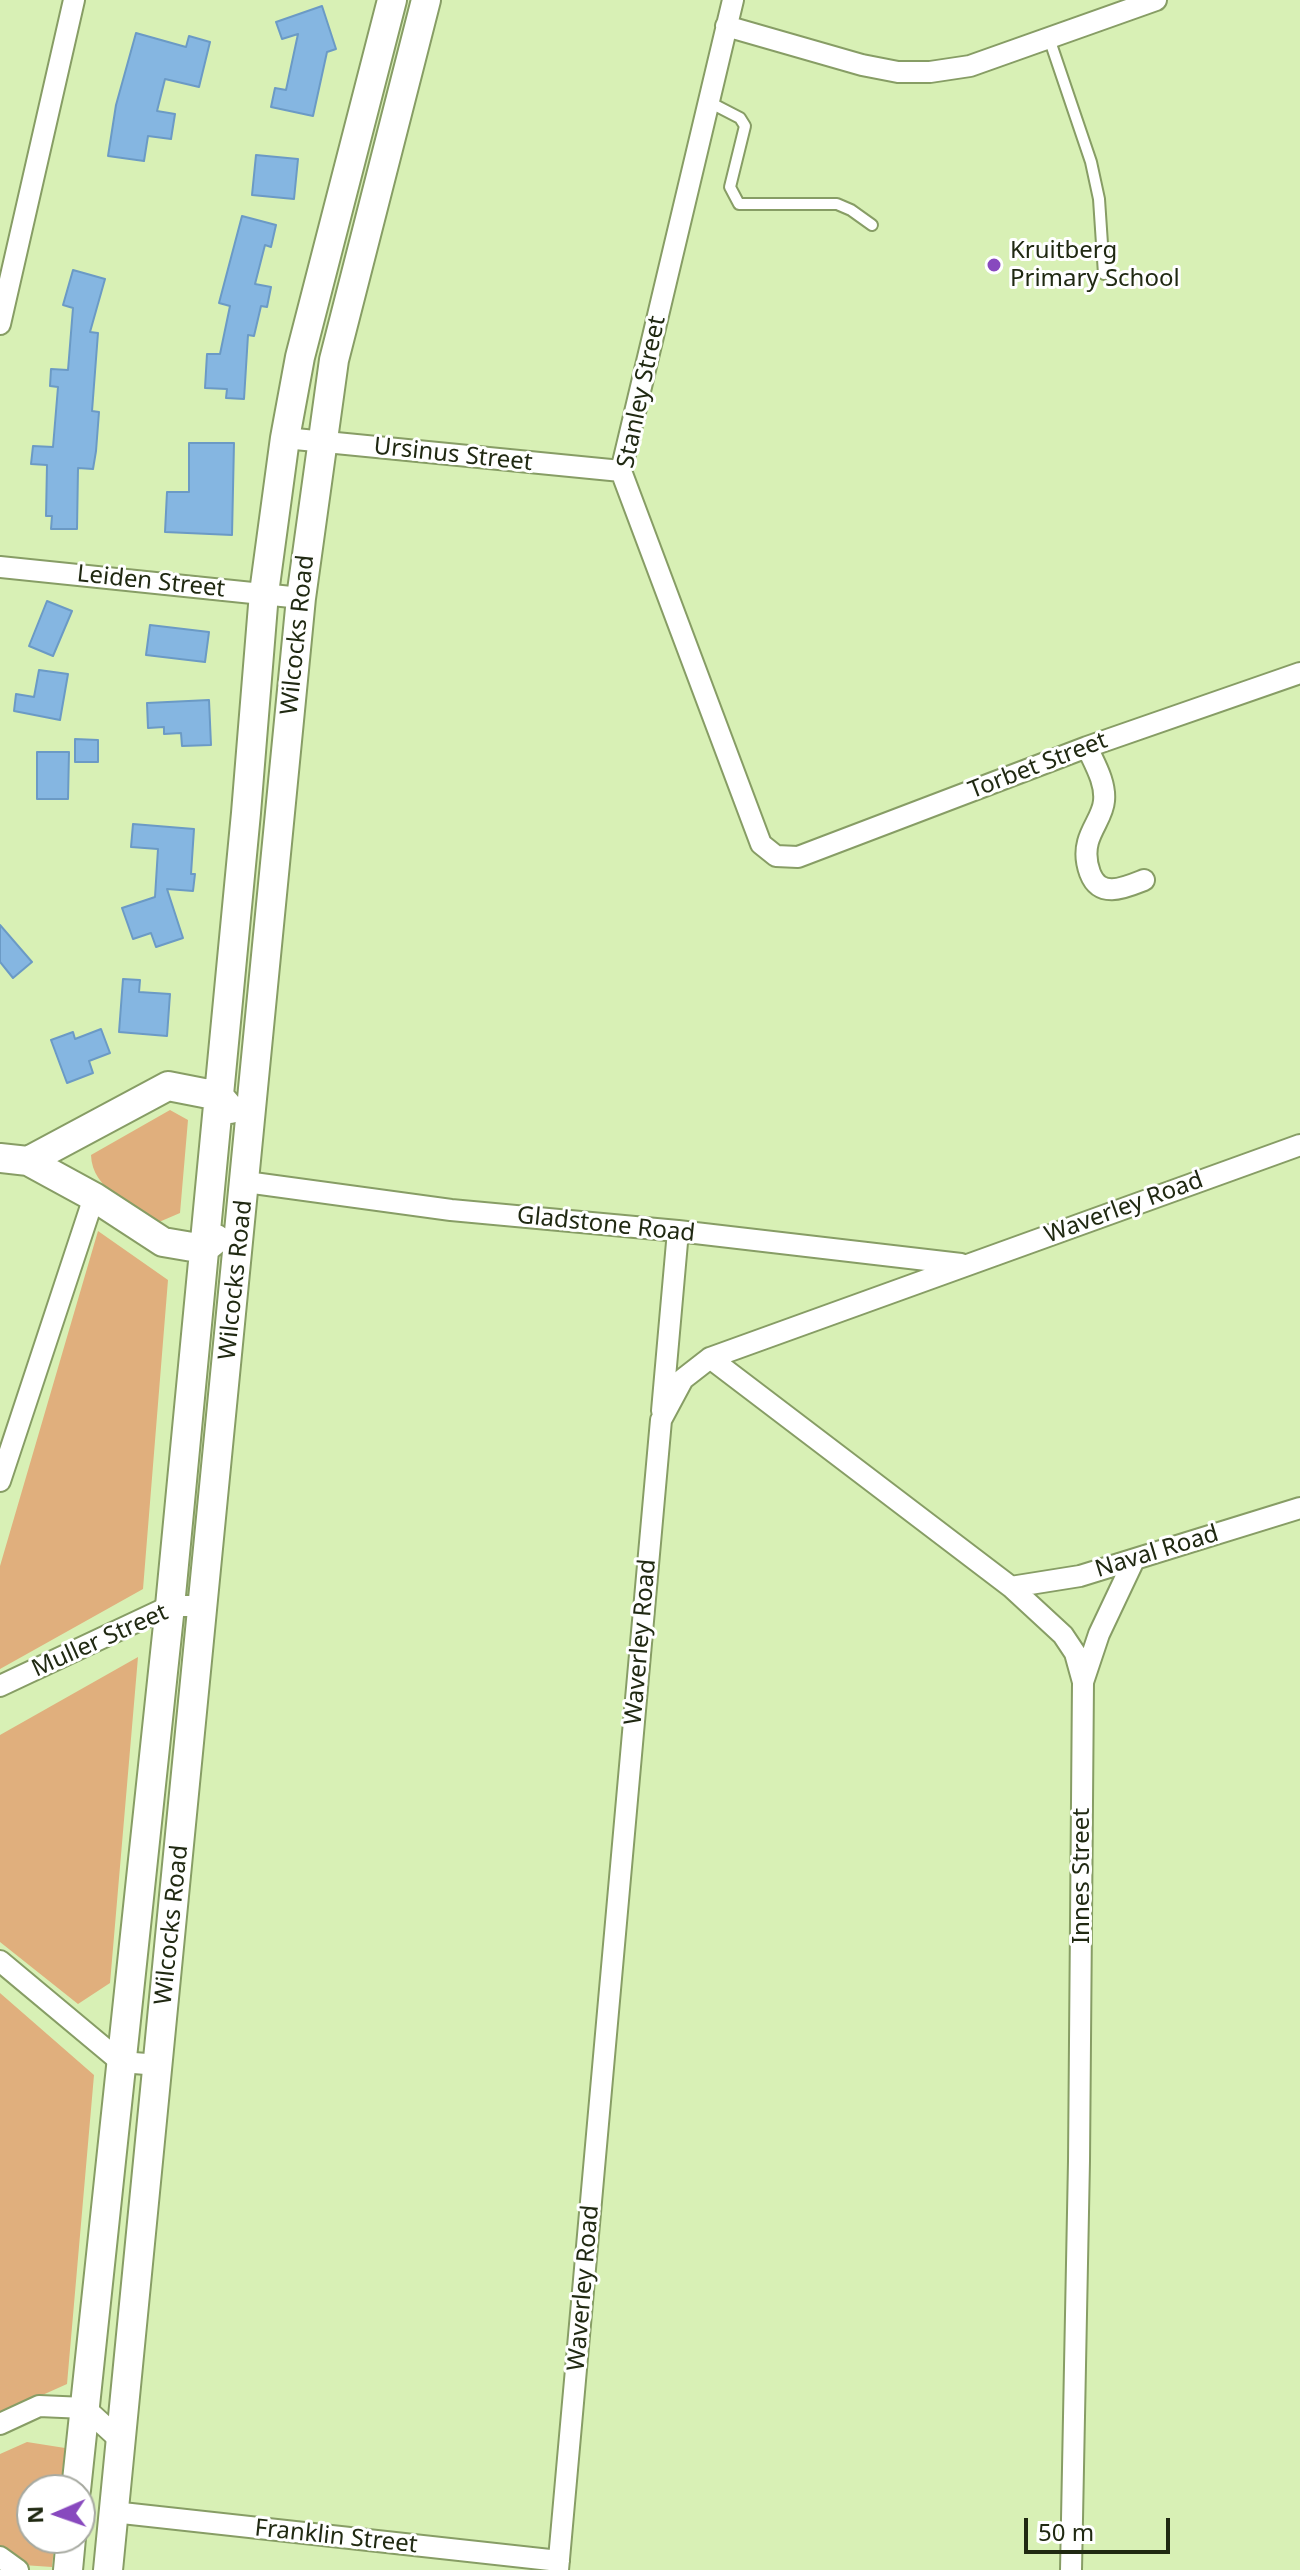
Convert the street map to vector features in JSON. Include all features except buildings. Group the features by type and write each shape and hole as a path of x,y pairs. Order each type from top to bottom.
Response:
{"street":[{"path":"0,324 74,0"},
{"name":"Wilcocks Road","path":"78,2474 170,1606 246,813 264,593 285,438 300,357 392,0"},
{"name":"Wilcocks Road","path":"108,2570 243,1217 301,598 334,360 426,0"},
{"name":"Stanley Street","path":"733,0 621,471 761,844 776,856"},
{"path":"726,26 862,65 898,72 930,72 970,66 1156,0"},
{"path":"376,61 408,69"},
{"name":"Ursinus Street","path":"285,438 621,471"},
{"name":"Leiden Street","path":"0,567 301,598"},
{"name":"Torbet Street","path":"776,856 798,857 1087,747 1300,673"},
{"path":"1087,747 1104,797 1102,812 1086,847 1086,860 1092,877 1098,886 1108,890 1122,889 1144,880"},
{"path":"246,813 279,814"},
{"path":"14,1159 168,1086 219,1096 250,1132"},
{"name":"Waverley Road","path":"559,2566 661,1420 683,1379 710,1358 1300,1145"},
{"path":"14,1159 94,1197 163,1242 204,1249 243,1217"},
{"name":"Gladstone Road","path":"246,1182 451,1210 678,1231 967,1265"},
{"path":"0,1481 94,1197"},
{"path":"661,1420 678,1231"},
{"name":"Innes Street","path":"710,1358 1011,1587 1063,1635 1075,1653 1083,1682 1079,2177 1071,2570"},
{"name":"Naval Road","path":"1011,1587 1080,1576 1300,1508"},
{"path":"1083,1682 1099,1634 1134,1560"},
{"name":"Muller Street","path":"0,1686 170,1606 203,1606"},
{"path":"0,1961 121,2062 159,2065"},
{"path":"0,2424 39,2406 85,2408 120,2440"},
{"name":"Franklin Street","path":"113,2512 559,2566"},
{"path":"0,2557 18,2570"}],"lane":[{"path":"1049,38 1091,162 1099,199 1104,274"},
{"path":"709,102 740,118 745,126 730,187 739,204 837,204 872,225"}],"shaded area":[{"path":"170,1110 188,1120 180,1213 159,1222 106,1187 98,1178 91,1155"},
{"path":"98,1231 168,1280 143,1589 0,1669 0,1566"},
{"path":"138,1657 110,1983 78,2004 0,1942 0,1735"},
{"path":"0,1993 94,2075 67,2384 0,2414"},
{"path":"27,2442 65,2448 62,2474 16,2474 16,2554 53,2554 52,2567 23,2565 0,2548 0,2454"}],"place":[{"name":"Kruitberg Primary School","path":"994,265"}]}
